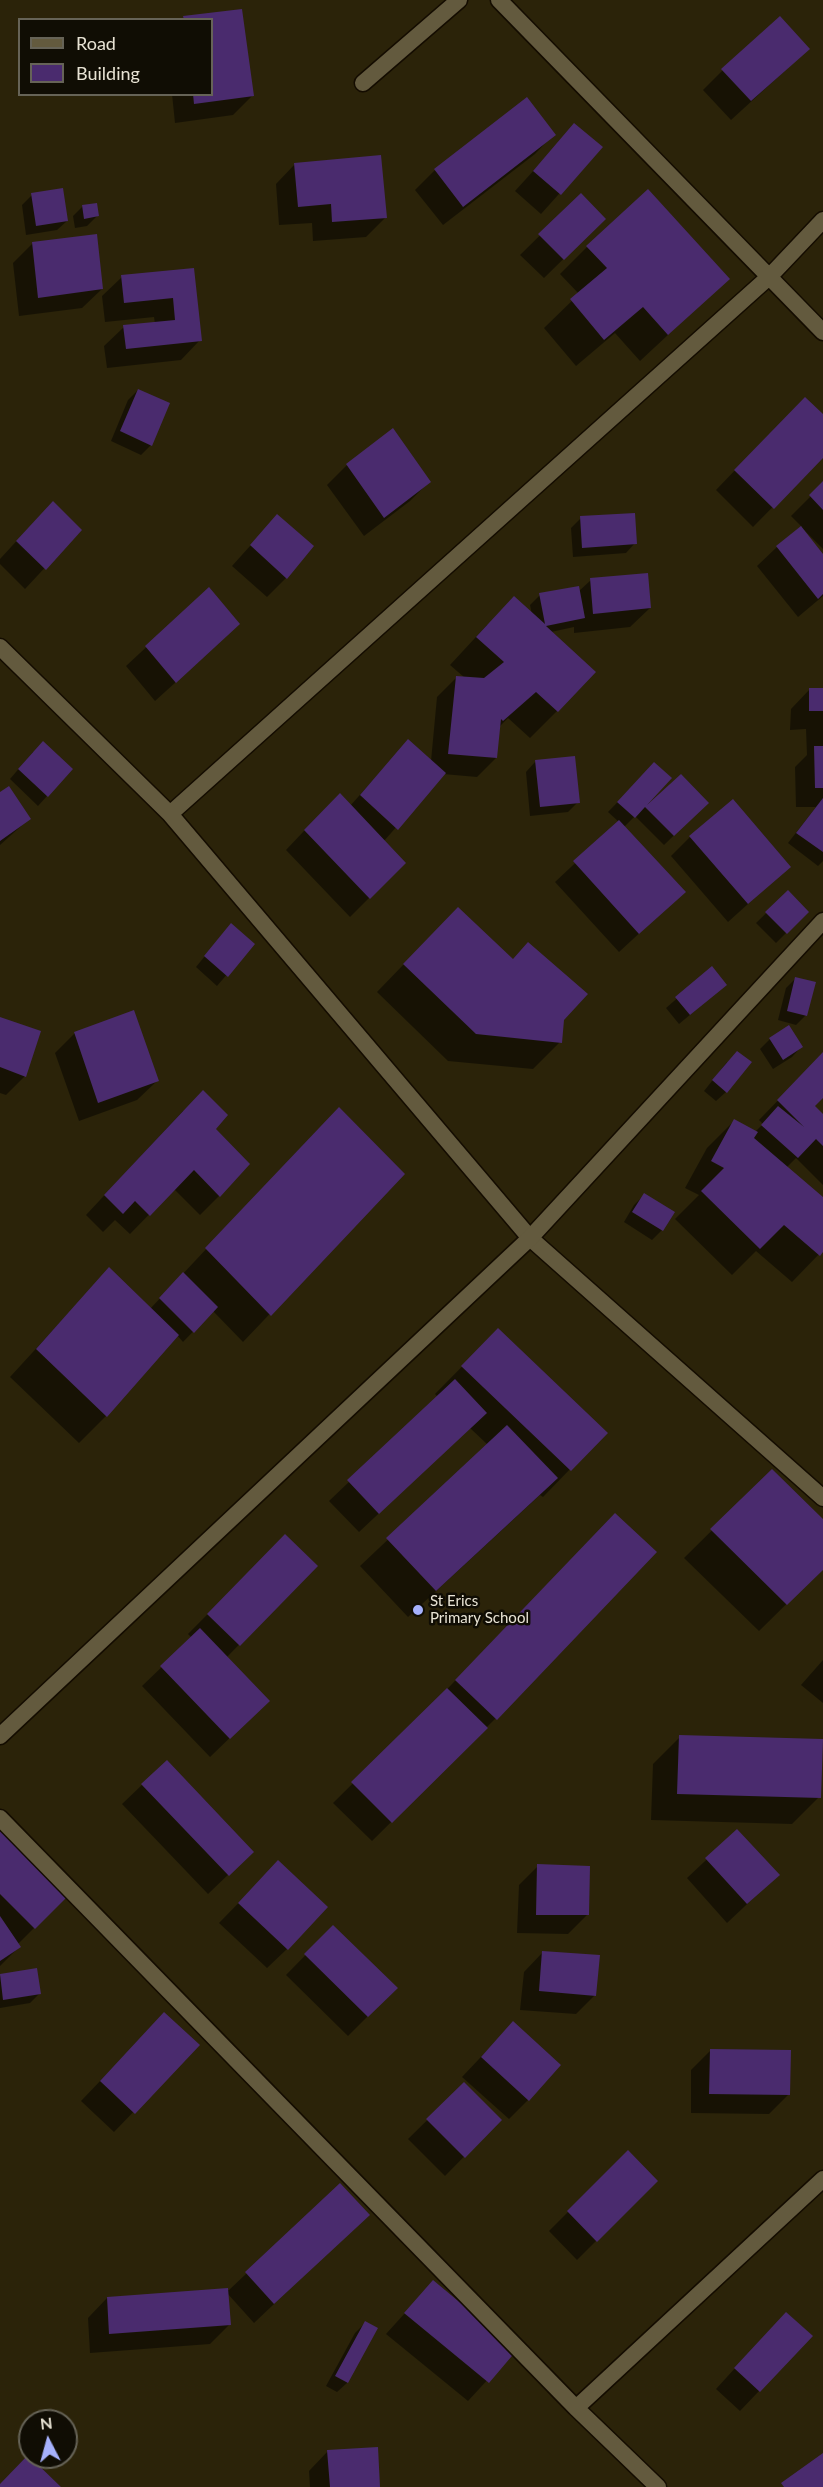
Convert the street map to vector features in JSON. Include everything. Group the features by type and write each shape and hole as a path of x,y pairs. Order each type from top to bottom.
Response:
{"street":[{"path":"363,83 459,0"},
{"path":"499,0 823,332"},
{"path":"170,814 770,276 823,220"},
{"path":"0,647 170,814 530,1238 823,1498"},
{"path":"0,1736 530,1238 823,921"},
{"path":"0,1818 576,2408 658,2487"},
{"path":"576,2408 823,2179"}],"building":[{"path":"242,9 254,96 194,104 193,96 213,96 213,18 184,18 183,16"},
{"path":"780,16 810,49 751,101 721,69"},
{"path":"527,97 556,135 463,207 434,169"},
{"path":"574,123 603,147 561,195 533,171"},
{"path":"381,155 387,218 332,222 331,204 298,207 294,163"},
{"path":"63,188 68,221 36,226 31,193"},
{"path":"648,189 730,279 668,335 643,307 604,340 570,299 607,268 586,246"},
{"path":"581,193 606,219 564,260 538,234"},
{"path":"97,203 99,216 84,219 82,205"},
{"path":"97,234 103,289 38,298 32,242"},
{"path":"194,268 202,341 126,349 123,325 175,320 173,298 124,303 121,275"},
{"path":"138,389 170,403 152,446 120,431"},
{"path":"805,397 823,414 823,458 774,509 734,470"},
{"path":"393,428 431,482 384,518 346,464"},
{"path":"823,481 823,510 809,495"},
{"path":"53,501 82,530 46,570 16,541"},
{"path":"635,513 637,544 582,548 580,516"},
{"path":"277,514 314,546 287,579 250,545"},
{"path":"801,526 823,554 823,594 818,599 776,546"},
{"path":"648,573 651,608 593,614 590,578"},
{"path":"579,586 585,618 546,626 596,672 558,712 536,692 503,721 501,719 497,758 448,754 456,676 484,678 504,662 476,637 514,596 545,624 539,593"},
{"path":"209,587 240,624 176,683 145,646"},
{"path":"809,688 823,688 823,711 809,711"},
{"path":"408,739 446,773 398,830 360,795"},
{"path":"43,741 73,769 48,797 18,769"},
{"path":"814,746 823,746 823,788 815,788"},
{"path":"575,756 580,803 540,807 535,760"},
{"path":"654,762 672,778 647,805 681,774 709,803 674,836 645,807 635,818 617,802"},
{"path":"9,786 31,819 0,841 0,792"},
{"path":"340,793 406,863 370,899 304,830"},
{"path":"823,798 823,852 796,833"},
{"path":"733,799 791,867 748,904 689,836"},
{"path":"619,820 686,892 639,934 573,861"},
{"path":"788,890 809,912 787,934 765,912"},
{"path":"458,907 513,959 528,942 588,994 564,1020 562,1043 476,1034 403,964"},
{"path":"231,923 255,944 228,977 204,956"},
{"path":"712,966 727,985 690,1015 675,997"},
{"path":"795,977 816,982 807,1016 787,1011"},
{"path":"134,1010 159,1081 98,1103 74,1032"},
{"path":"0,1017 41,1031 26,1077 0,1067"},
{"path":"789,1025 803,1047 783,1060 769,1038"},
{"path":"737,1051 752,1062 727,1093 712,1080"},
{"path":"823,1052 823,1098 815,1106 823,1114 823,1146 816,1139 798,1158 761,1125 778,1106 804,1127 777,1100"},
{"path":"203,1090 228,1115 216,1129 250,1164 220,1197 194,1170 150,1216 135,1201 123,1214 104,1195"},
{"path":"339,1107 405,1174 271,1316 205,1248"},
{"path":"734,1119 758,1132 754,1138 823,1197 823,1252 820,1256 784,1225 760,1249 701,1191 724,1168 711,1161"},
{"path":"644,1193 675,1212 663,1231 632,1212"},
{"path":"109,1267 179,1335 107,1417 36,1349"},
{"path":"183,1272 218,1307 194,1333 159,1298"},
{"path":"498,1328 608,1433 571,1471 461,1366"},
{"path":"455,1379 487,1413 379,1514 347,1480"},
{"path":"507,1425 558,1478 436,1591 386,1538"},
{"path":"772,1469 823,1519 823,1570 787,1605 710,1529"},
{"path":"615,1513 657,1552 497,1720 455,1680"},
{"path":"285,1534 318,1566 240,1646 207,1614"},
{"path":"200,1628 270,1701 230,1739 160,1666"},
{"path":"447,1688 488,1728 392,1823 351,1782"},
{"path":"679,1735 823,1739 821,1798 677,1794"},
{"path":"167,1760 254,1852 229,1876 141,1784"},
{"path":"3,1829 70,1894 35,1929 0,1894 0,1832"},
{"path":"737,1829 780,1875 747,1904 705,1858"},
{"path":"278,1860 328,1907 288,1950 238,1903"},
{"path":"537,1864 590,1866 589,1915 536,1915"},
{"path":"0,1916 21,1947 0,1961"},
{"path":"333,1925 398,1988 368,2017 304,1954"},
{"path":"542,1951 600,1955 596,1996 539,1991"},
{"path":"37,1968 41,1994 3,2000 0,1974"},
{"path":"164,2012 200,2045 135,2114 100,2081"},
{"path":"513,2021 561,2065 529,2101 481,2057"},
{"path":"710,2049 791,2050 790,2095 709,2094"},
{"path":"464,2082 502,2120 465,2158 426,2119"},
{"path":"628,2150 658,2181 597,2242 567,2211"},
{"path":"340,2183 370,2215 274,2304 245,2272"},
{"path":"433,2280 517,2350 489,2383 404,2313"},
{"path":"228,2288 231,2325 109,2334 107,2297"},
{"path":"786,2312 813,2336 760,2392 734,2368"},
{"path":"365,2321 378,2328 348,2383 335,2376"},
{"path":"378,2447 380,2487 330,2487 327,2450"},
{"path":"823,2453 823,2487 784,2487 781,2483"},
{"path":"18,2465 18,2469 42,2469 61,2487 0,2487 0,2484"}],"place":[{"name":"St Erics Primary School","path":"418,1610"}]}
